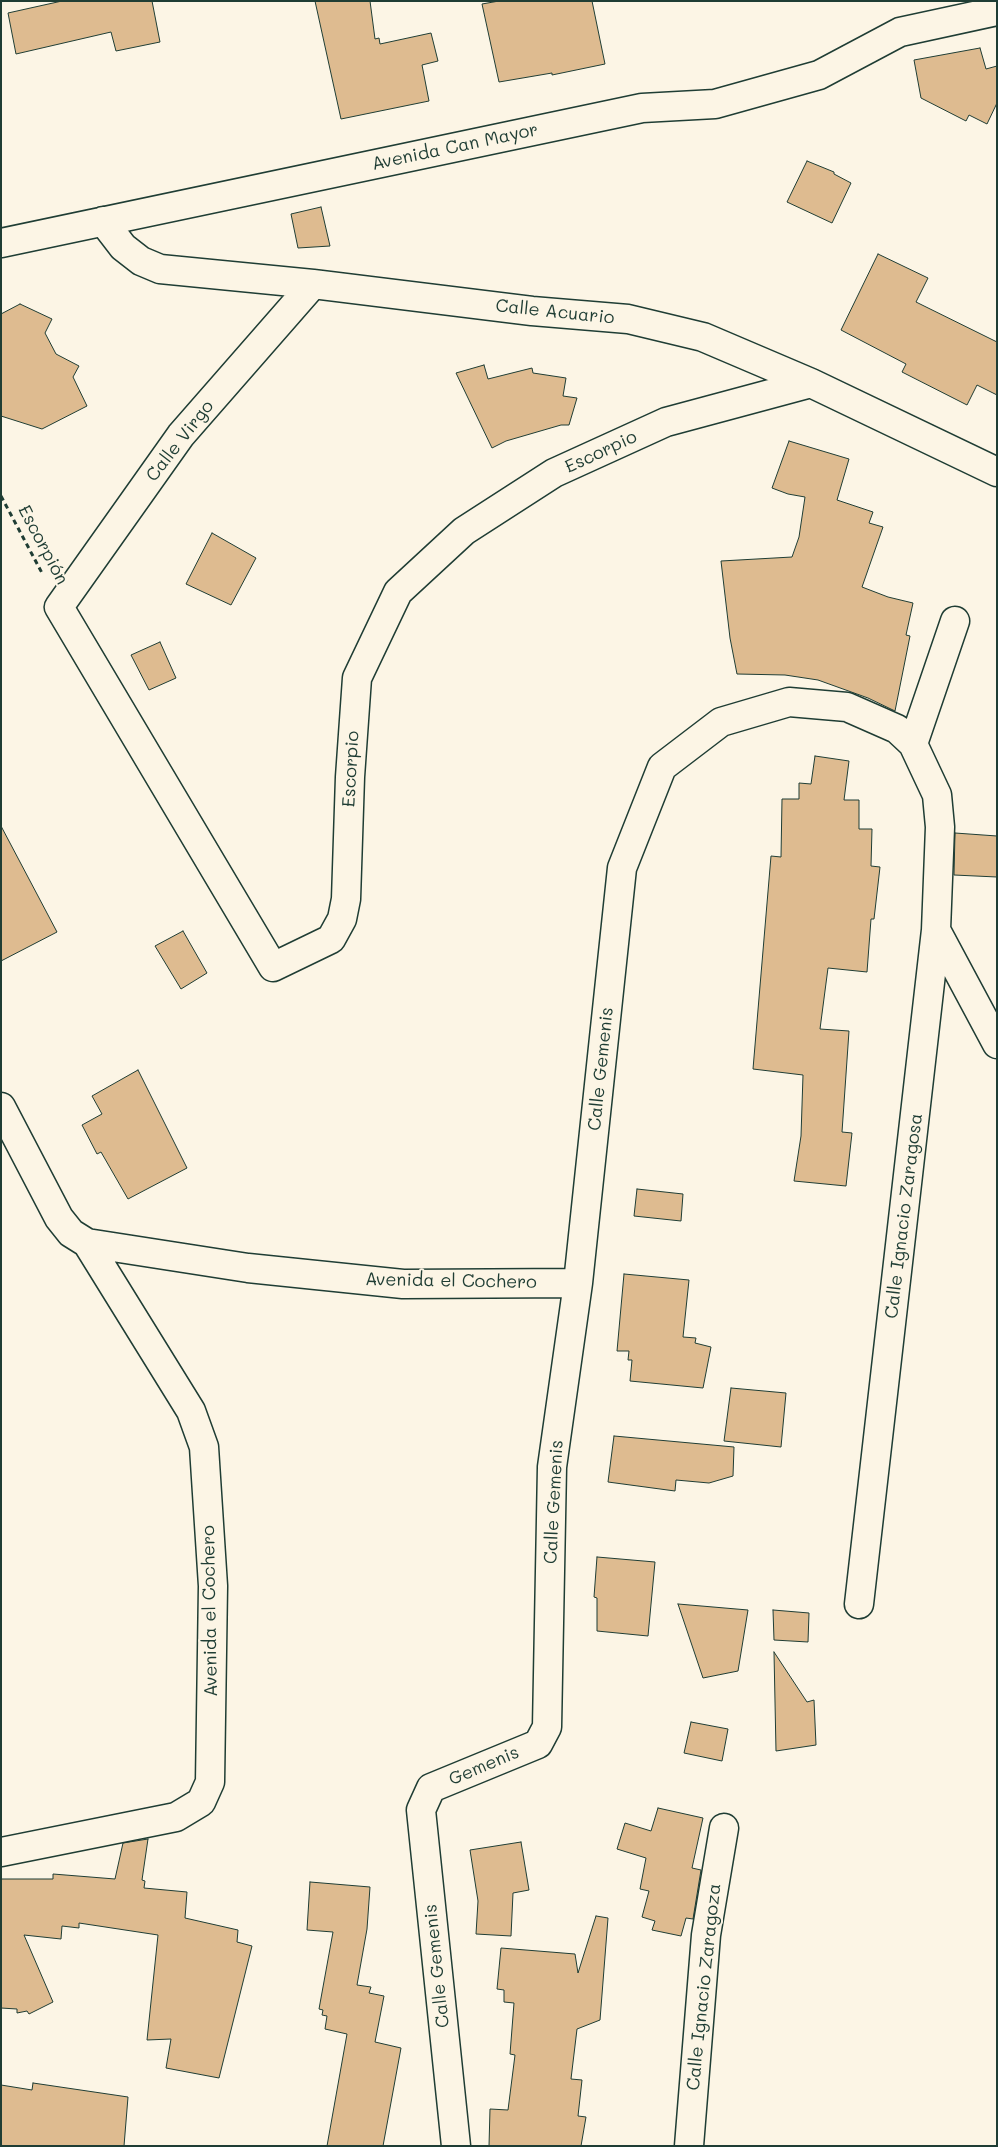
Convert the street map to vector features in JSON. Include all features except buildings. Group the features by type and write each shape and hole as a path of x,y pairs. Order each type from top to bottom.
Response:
{"street":[{"name":"Avenida Can Mayor","path":"2,239 103,221 642,108 715,104 819,75 900,32 997,11"},
{"name":"Calle Acuario","path":"103,221 123,247 141,261 160,268 628,319 703,338 811,383 997,472"},
{"name":"Calle Virgo","path":"59,607 181,435 314,284"},
{"name":"Escorpio","path":"59,607 273,967 331,939 342,919 346,899 350,777 357,678 398,592 464,531 554,473 666,422 811,383"},
{"path":"914,744 956,621"},
{"name":"Calle Gemenis","path":"538,1744 547,1727 552,1467 578,1283 622,868 662,767 722,722 789,702 847,707 897,729 914,744 937,794 940,827"},
{"name":"Calle Ignacio Zaragosa","path":"859,1604 936,930 940,827"},
{"path":"936,930 997,1044"},
{"name":"Avenida el Cochero","path":"1,1107 59,1218 71,1233 87,1243 248,1268 403,1284 578,1283"},
{"name":"Avenida el Cochero","path":"1,1852 176,1817 201,1802 210,1782 213,1586 204,1447 191,1411 87,1243"},
{"name":"Gemenis","path":"431,1788 538,1744"},
{"name":"Calle Gemenis","path":"431,1788 421,1810 456,2146"},
{"name":"Calle Ignacio Zaragoza","path":"689,2146 706,1935 724,1828"}],"path":[{"name":"Escorpión","path":"1,496 59,607"}]}
